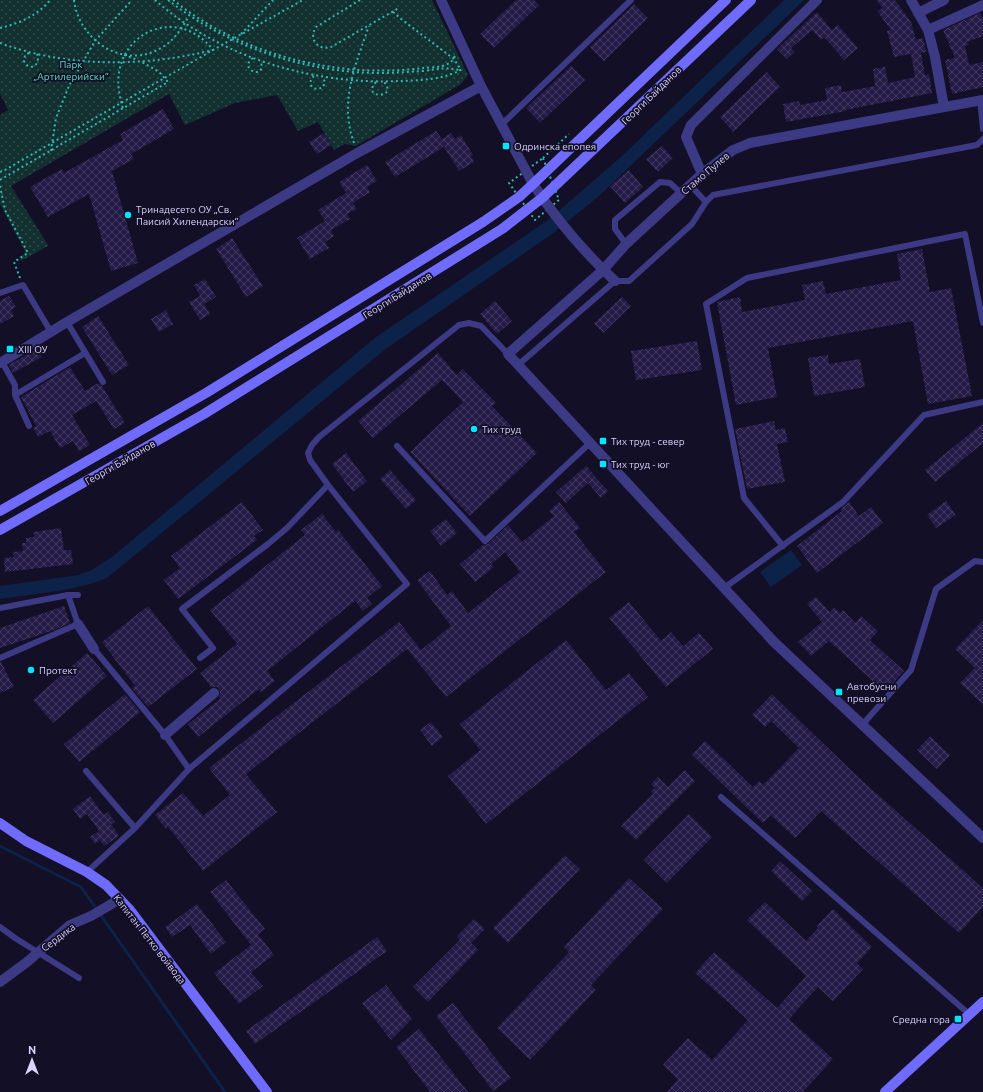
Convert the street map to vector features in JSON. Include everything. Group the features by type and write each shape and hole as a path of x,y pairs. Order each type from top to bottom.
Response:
{"main road":[{"name":"Георги Байданов","path":"0,511 206,393 477,225 519,197 726,0"},
{"name":"Георги Байданов","path":"0,530 154,444 502,229 542,198 751,0"},
{"name":"Капитан Петко войвода","path":"0,823 26,841 87,872 106,885 120,899 130,910 268,1092"},
{"path":"885,1092 983,1002"}],"street":[{"path":"441,0 481,86 533,184 553,214 603,270 615,281"},
{"path":"702,174 686,137 691,125 817,0"},
{"path":"911,0 928,30 935,56 944,107"},
{"path":"918,13 944,0"},
{"path":"928,30 983,5"},
{"path":"1,363 67,322 359,152 481,86"},
{"name":"Стамо Пулев","path":"508,354 603,270 626,244 702,174 734,150 750,143 982,100"},
{"path":"508,354 774,642 983,838"},
{"path":"78,624 94,649"},
{"path":"165,735 214,693"},
{"name":"Сердика","path":"0,982 28,962 70,925 91,916 120,899"}],"lane":[{"path":"501,125 631,0"},
{"path":"982,100 983,129"},
{"path":"518,365 615,281 629,281 692,224 706,202 713,195 977,145 983,139"},
{"path":"626,244 615,228 615,220 660,182 670,183 681,193"},
{"path":"690,185 706,202"},
{"path":"783,546 744,498 706,304 747,278 966,234 983,324"},
{"path":"0,292 23,285 51,332"},
{"path":"67,322 103,382"},
{"path":"87,872 136,828 189,769 407,584 328,485 310,460 308,453 312,445 319,437 459,325 469,323 481,326 508,354"},
{"path":"15,395 85,353"},
{"path":"1,363 15,385 15,395 28,426"},
{"path":"724,588 843,502 924,415 983,402"},
{"path":"397,446 485,542 590,443"},
{"path":"200,658 213,648 182,609 287,528 328,485"},
{"path":"862,725 911,670 936,589 975,561 983,562"},
{"path":"0,658 78,624 68,595"},
{"path":"0,608 68,595 78,595"},
{"path":"94,649 165,735 189,769"},
{"path":"86,771 136,828"},
{"path":"721,797 969,1014"},
{"path":"0,927 79,978"}],"path":[{"path":"0,28 15,25 32,17 50,0"},
{"path":"0,180 168,82 166,78 152,66 109,50 95,41 89,35 80,20 74,0"},
{"path":"51,151 56,118 69,86 95,41 132,0"},
{"path":"155,0 185,23 224,45 261,61 314,76 376,82 433,79 448,76 471,63"},
{"path":"168,0 189,16 232,40 271,55 332,70 391,70 446,65 454,59 455,53"},
{"path":"173,0 204,22 236,38 293,59 370,73 404,73 446,68 461,70"},
{"path":"0,172 236,38 273,0"},
{"path":"239,35 303,0"},
{"path":"352,0 354,4"},
{"path":"360,0 316,27 313,37 316,44 323,48 331,47 399,8"},
{"path":"393,12 404,22 454,59 461,70"},
{"path":"124,55 144,55 158,50 169,43 182,28 189,16"},
{"path":"359,152 351,134 347,113 347,102 354,70 370,25"},
{"path":"123,108 121,104 118,82 121,62 134,41 148,32 164,27 182,28 189,30 202,38 213,50"},
{"path":"0,43 37,54 83,61 140,61 196,54 213,50"},
{"path":"30,52 25,55 24,61 25,64 30,67 33,67 38,63 39,60 37,54"},
{"path":"253,58 248,65 252,72 258,72 261,70 261,61"},
{"path":"314,76 310,80 310,86 315,89 320,89 323,87 325,82 322,77"},
{"path":"376,82 372,87 372,90 380,96 387,90 384,82"},
{"path":"0,186 5,210 28,253 14,262 23,285"}],"green space":[{"name":"Парк „Артилерийски“","path":"0,0 432,0 468,75 461,84 356,146 345,144 334,150 318,122 298,131 277,95 235,103 185,125 169,94 11,186 48,245 21,261 19,257 24,254 25,251 0,204 0,115 8,110 0,94"}],"water":[{"path":"784,0 804,0 599,196 552,234 387,348 107,578 69,589 0,599 0,586 78,575 90,571 112,557 376,337 548,220 622,156"},
{"path":"791,550 802,565 771,587 760,572"}],"building":[{"path":"516,0 534,0 539,5 494,48 480,34"},
{"path":"876,0 895,0 911,22 916,40 923,38 926,52 921,53 925,75 929,74 932,93 786,122 783,104 799,101 800,105 827,100 825,88 841,85 842,92 875,86 873,69 885,67 888,83 915,77 911,54 894,57 887,31 891,30 877,11 883,8"},
{"path":"634,4 648,18 604,61 590,47"},
{"path":"817,12 832,30 838,25 858,48 844,60 824,37 821,40 812,30 791,48 795,52 787,59 777,49"},
{"path":"980,13 983,20 983,36 967,42 969,45 965,46 969,65 983,62 983,87 952,94 945,60 955,58 943,30"},
{"path":"571,66 585,80 540,123 526,108"},
{"path":"767,72 780,87 733,132 720,117"},
{"path":"163,109 174,129 131,154 134,159 112,171 138,263 111,271 89,194 48,217 30,187 62,169 64,173 123,140 120,134"},
{"path":"436,131 442,139 451,133 455,139 461,135 473,155 471,157 474,162 459,171 444,147 395,177 385,162"},
{"path":"324,133 331,145 317,154 309,142"},
{"path":"662,146 673,158 658,172 646,159"},
{"path":"367,165 377,181 367,187 370,192 353,203 357,209 347,214 350,219 331,230 334,236 325,242 329,248 310,259 297,238 325,221 318,210 346,193 339,182"},
{"path":"629,170 643,187 625,203 610,186"},
{"path":"232,238 263,286 246,297 216,249"},
{"path":"922,249 930,292 951,288 972,396 928,404 913,321 768,348 777,397 736,405 717,302 740,297 742,312 805,300 802,285 823,281 826,294 901,280 897,254"},
{"path":"205,279 216,297 204,304 210,314 200,320 189,302 200,296 194,285"},
{"path":"9,296 16,307 11,310 14,316 0,324 0,301"},
{"path":"622,297 631,306 603,333 594,323"},
{"path":"495,301 512,321 497,334 480,314"},
{"path":"166,310 173,324 159,332 151,319"},
{"path":"98,316 129,365 112,375 82,327"},
{"path":"697,341 702,370 636,380 631,351"},
{"path":"37,348 42,357 13,373 9,365"},
{"name":"Тих труд","path":"438,353 457,375 463,369 496,403 492,406 537,453 470,516 410,452 463,402 442,380 373,438 358,421"},
{"path":"828,355 829,364 860,359 865,387 814,396 808,358"},
{"path":"70,367 85,391 98,383 102,386 125,423 114,429 96,401 72,415 90,445 79,451 73,441 60,448 50,431 38,437 33,428 36,426 21,397"},
{"path":"774,421 776,430 785,428 788,442 777,444 785,482 747,489 735,429"},
{"path":"983,423 983,443 935,482 925,470"},
{"path":"346,453 367,481 353,492 332,464"},
{"path":"586,466 608,491 601,498 588,483 566,503 556,492"},
{"path":"390,470 416,500 406,509 380,479"},
{"path":"946,501 956,515 936,528 927,515"},
{"path":"242,502 263,530 254,536 257,540 178,599 164,580 180,568 171,556"},
{"path":"559,502 580,528 574,532 606,572 446,697 407,649 246,774 277,812 203,871 168,827 166,829 155,815 183,793 203,816 230,795 209,768 399,622 421,650 451,626 417,580 430,571 447,595 452,591 468,613 520,572 505,552 491,564 494,567 475,582 460,564 483,545 488,544 508,525 522,542 554,516 549,511"},
{"path":"849,502 859,516 871,507 883,523 817,573 797,546 842,511 841,509"},
{"path":"322,514 336,532 338,530 382,586 367,598 372,604 363,611 355,601 267,671 275,681 261,692 259,689 198,737 188,724 220,699 220,692 217,687 211,687 200,673 237,644 210,610 305,535 301,530"},
{"path":"446,519 457,533 441,546 430,531"},
{"path":"61,528 64,550 71,550 73,564 5,572 4,558 14,557 13,552 23,551 22,543 26,543 26,538 34,537 34,532"},
{"path":"816,597 830,612 834,607 840,613 843,610 855,623 861,616 878,631 870,640 904,671 885,692 829,641 811,656 798,642 822,622 807,604"},
{"path":"629,602 661,641 671,632 683,646 699,633 713,649 666,687 609,618"},
{"path":"64,606 70,623 54,630 0,648 0,628"},
{"path":"148,606 197,669 148,707 132,688 135,686 102,642"},
{"path":"983,620 983,705 960,683 975,668 955,649"},
{"path":"566,640 606,690 629,673 648,697 486,824 448,776 480,750 460,724"},
{"path":"87,653 107,676 53,723 33,700"},
{"path":"0,662 14,687 0,693"},
{"path":"125,694 140,712 79,762 64,744"},
{"path":"772,694 859,778 983,888 983,907 959,933 821,811 795,838 771,815 763,823 692,755 705,741 753,787 759,781 763,785 799,748 771,721 765,727 752,715"},
{"path":"431,722 443,737 432,746 420,730"},
{"path":"930,736 950,755 937,769 917,750"},
{"path":"685,770 695,781 636,840 621,826 653,794 651,791 655,788 651,784 658,777 668,787"},
{"path":"90,796 104,815 108,812 115,822 111,824 119,836 104,846 100,840 95,844 90,837 99,831 87,814 80,819 73,809"},
{"path":"689,814 712,837 667,883 644,860"},
{"path":"565,855 580,869 508,943 493,928"},
{"path":"780,861 812,891 802,901 771,871"},
{"path":"629,878 663,909 591,985 596,990 530,1060 497,1028 569,952 564,947"},
{"path":"226,880 265,929 258,934 274,955 251,972 263,986 239,1004 214,973 251,945 210,892"},
{"path":"765,902 806,941 818,928 817,926 833,909 872,947 857,963 863,969 833,1001 818,987 789,1019 833,1059 803,1092 667,1092 678,1079 663,1065 688,1038 712,1060 748,1020 695,973 714,952 777,1008 806,976 747,920"},
{"path":"197,904 226,942 211,954 190,925 172,937 165,927"},
{"path":"474,919 485,929 471,943 478,950 428,1002 413,987 460,940 457,936"},
{"path":"377,937 387,951 255,1044 246,1031"},
{"path":"386,985 412,1019 391,1040 362,1003"},
{"path":"453,1003 511,1078 493,1091 436,1016"},
{"path":"419,1029 468,1092 430,1092 396,1047"}],"waterway":[{"path":"0,846 81,887 225,1092"}],"place":[{"name":"Одринска епопея","path":"506,146"},
{"name":"Тринадесето ОУ „Св. Паисий Хилендарски“","path":"128,215"},
{"name":"XIII ОУ","path":"10,349"},
{"name":"Тих труд","path":"474,429"},
{"name":"Тих труд - север","path":"603,441"},
{"name":"Тих труд - юг","path":"603,464"},
{"name":"Протект","path":"31,670"},
{"name":"Автобусни превози","path":"839,692"},
{"name":"Средна гора","path":"958,1019"}]}
